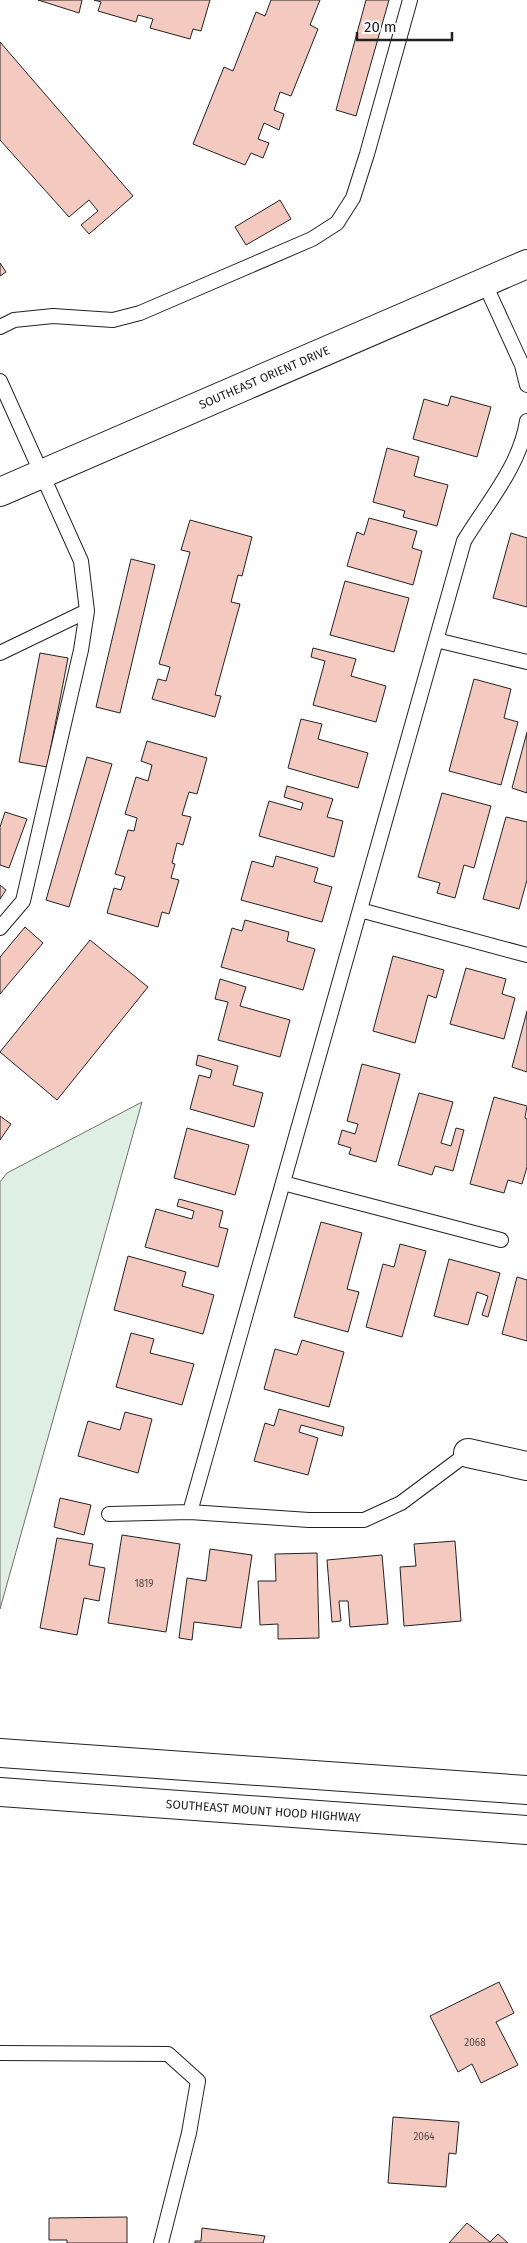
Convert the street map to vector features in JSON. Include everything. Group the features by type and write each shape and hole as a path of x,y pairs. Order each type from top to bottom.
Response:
{"main road":[{"name":"SOUTHEAST ORIENT DRIVE","path":"0,492 527,264"},
{"path":"468,1453 527,1466"},
{"path":"0,1753 527,1790"},
{"name":"SOUTHEAST MOUNT HOOD HIGHWAY","path":"0,1792 527,1830"}],"lane":[{"path":"0,327 14,320 53,316 113,320 140,313 312,239 337,223 353,198 410,0"},
{"path":"484,282 522,365 527,385"},
{"path":"0,381 80,561 87,611 81,650 23,901 0,928"},
{"path":"190,1512 464,541 495,491 508,475 526,428"},
{"path":"0,653 87,611"},
{"path":"436,640 527,662"},
{"path":"360,910 527,955"},
{"path":"284,1183 501,1240"},
{"path":"108,1514 190,1512 309,1520 364,1520 401,1503 468,1453"},
{"path":"0,2053 168,2054 198,2081 190,2133 161,2243"}],"green space":[{"path":"142,1102 0,1609 0,1182 7,1173"}],"building":[{"path":"38,0 82,0 79,13"},
{"path":"94,0 210,0 201,31 193,29 190,39 150,28 153,19 138,15 136,22 98,11 101,2"},
{"path":"271,0 320,0 310,25 318,29 291,96 280,92 274,110 284,114 279,130 264,123 258,139 269,143 263,158 251,153 245,165 193,144 224,67 233,71 256,12 265,16"},
{"path":"366,0 389,0 356,116 336,110"},
{"path":"0,42 133,196 89,234 81,225 98,211 89,200 69,217 0,140"},
{"path":"280,200 291,219 246,245 235,227"},
{"path":"0,263 6,272 0,276"},
{"path":"451,396 491,407 477,457 413,439 424,399 448,406"},
{"path":"387,448 419,457 414,476 448,485 437,526 403,517 405,511 373,502"},
{"path":"369,518 417,531 412,548 422,551 413,585 347,566 357,532 364,535"},
{"path":"190,520 252,537 242,576 238,575 231,602 240,604 215,695 221,696 215,717 152,699 158,679 166,681 170,667 159,664 190,552 181,550"},
{"path":"511,533 527,538 527,607 493,598"},
{"path":"131,559 155,565 120,713 96,707"},
{"path":"345,581 409,598 394,652 330,635"},
{"path":"313,648 356,659 351,676 386,686 376,722 313,705 325,661 311,657"},
{"path":"40,653 68,658 47,767 19,762"},
{"path":"474,679 511,689 504,718 518,722 501,785 449,771"},
{"path":"301,719 322,724 318,739 368,753 358,788 288,768"},
{"path":"527,732 527,793 512,788"},
{"path":"147,741 207,758 197,794 189,792 182,815 191,817 183,845 177,843 172,863 175,864 171,878 179,880 169,914 162,912 158,927 107,913 114,888 121,890 125,877 115,874 128,830 134,831 137,818 125,814 136,777 148,781 152,765 141,761"},
{"path":"87,757 112,764 69,907 46,900"},
{"path":"287,786 333,799 327,817 343,821 334,857 259,836 269,801 301,810 303,803 284,797"},
{"path":"442,793 491,806 474,868 464,865 455,898 437,893 440,883 418,877"},
{"path":"5,812 27,819 9,868 0,865 0,827"},
{"path":"506,817 527,822 527,880 519,909 483,899"},
{"path":"276,856 318,868 314,882 332,887 322,922 241,900 252,861 273,867"},
{"path":"0,885 6,890 0,899"},
{"path":"245,920 289,932 287,941 315,949 303,990 221,967 232,928 242,931"},
{"path":"25,927 43,943 0,994 0,957"},
{"path":"90,940 148,987 57,1100 0,1052"},
{"path":"393,956 444,970 436,998 428,995 415,1043 373,1031"},
{"path":"466,968 506,979 502,994 515,998 504,1039 450,1024"},
{"path":"220,979 246,987 240,1006 290,1020 280,1057 218,1040 228,1002 215,999"},
{"path":"527,1011 527,1072 512,1067"},
{"path":"198,1055 238,1066 233,1085 263,1093 254,1127 190,1109 199,1075 210,1078 212,1070 196,1065"},
{"path":"362,1064 400,1074 376,1162 349,1154 351,1148 338,1144 342,1130 355,1134 358,1124 347,1121"},
{"path":"419,1093 453,1102 441,1143 451,1146 456,1128 464,1130 453,1171 435,1166 432,1175 398,1165"},
{"path":"494,1097 527,1106 525,1118 527,1119 527,1167 522,1184 508,1180 504,1193 470,1184"},
{"path":"0,1116 11,1124 0,1140"},
{"path":"187,1128 249,1145 235,1195 174,1178"},
{"path":"179,1199 223,1211 219,1227 228,1229 218,1267 145,1247 156,1209 192,1219 194,1211 177,1206"},
{"path":"321,1222 362,1233 347,1289 359,1292 348,1332 294,1317"},
{"path":"400,1244 426,1251 402,1337 366,1327 383,1264 394,1267"},
{"path":"128,1256 186,1272 182,1286 214,1295 203,1334 114,1310"},
{"path":"449,1259 500,1273 488,1317 482,1315 488,1296 477,1292 468,1325 434,1316"},
{"path":"517,1277 527,1280 527,1341 502,1334"},
{"path":"131,1333 154,1339 150,1353 194,1364 182,1405 116,1387"},
{"path":"302,1340 344,1352 329,1407 264,1389 275,1349 297,1355"},
{"path":"279,1409 344,1427 342,1436 301,1425 299,1432 318,1438 308,1475 254,1461 265,1423 274,1426"},
{"path":"125,1412 152,1419 138,1473 78,1456 88,1421 120,1430"},
{"path":"60,1498 91,1505 84,1535 54,1527"},
{"path":"122,1535 180,1544 166,1632 108,1623"},
{"path":"57,1538 93,1544 89,1565 105,1568 99,1601 84,1598 77,1635 40,1628"},
{"path":"455,1541 461,1621 404,1626 400,1567 416,1566 414,1544"},
{"path":"210,1549 252,1555 241,1628 194,1622 192,1640 179,1638 187,1578 206,1581"},
{"path":"317,1553 319,1638 278,1639 278,1624 260,1625 258,1581 276,1581 275,1554"},
{"path":"382,1555 388,1624 350,1627 348,1601 339,1601 341,1621 332,1622 327,1560"},
{"path":"499,1982 514,2013 496,2022 518,2065 481,2083 472,2064 458,2072 430,2016"},
{"path":"393,2117 459,2122 456,2154 449,2153 446,2187 388,2183"},
{"path":"127,2217 127,2243 67,2243 67,2240 49,2240 49,2218"},
{"path":"467,2223 490,2242 498,2234 508,2243 449,2243"},
{"path":"202,2228 265,2236 263,2243 195,2243 195,2241 201,2241"}]}
